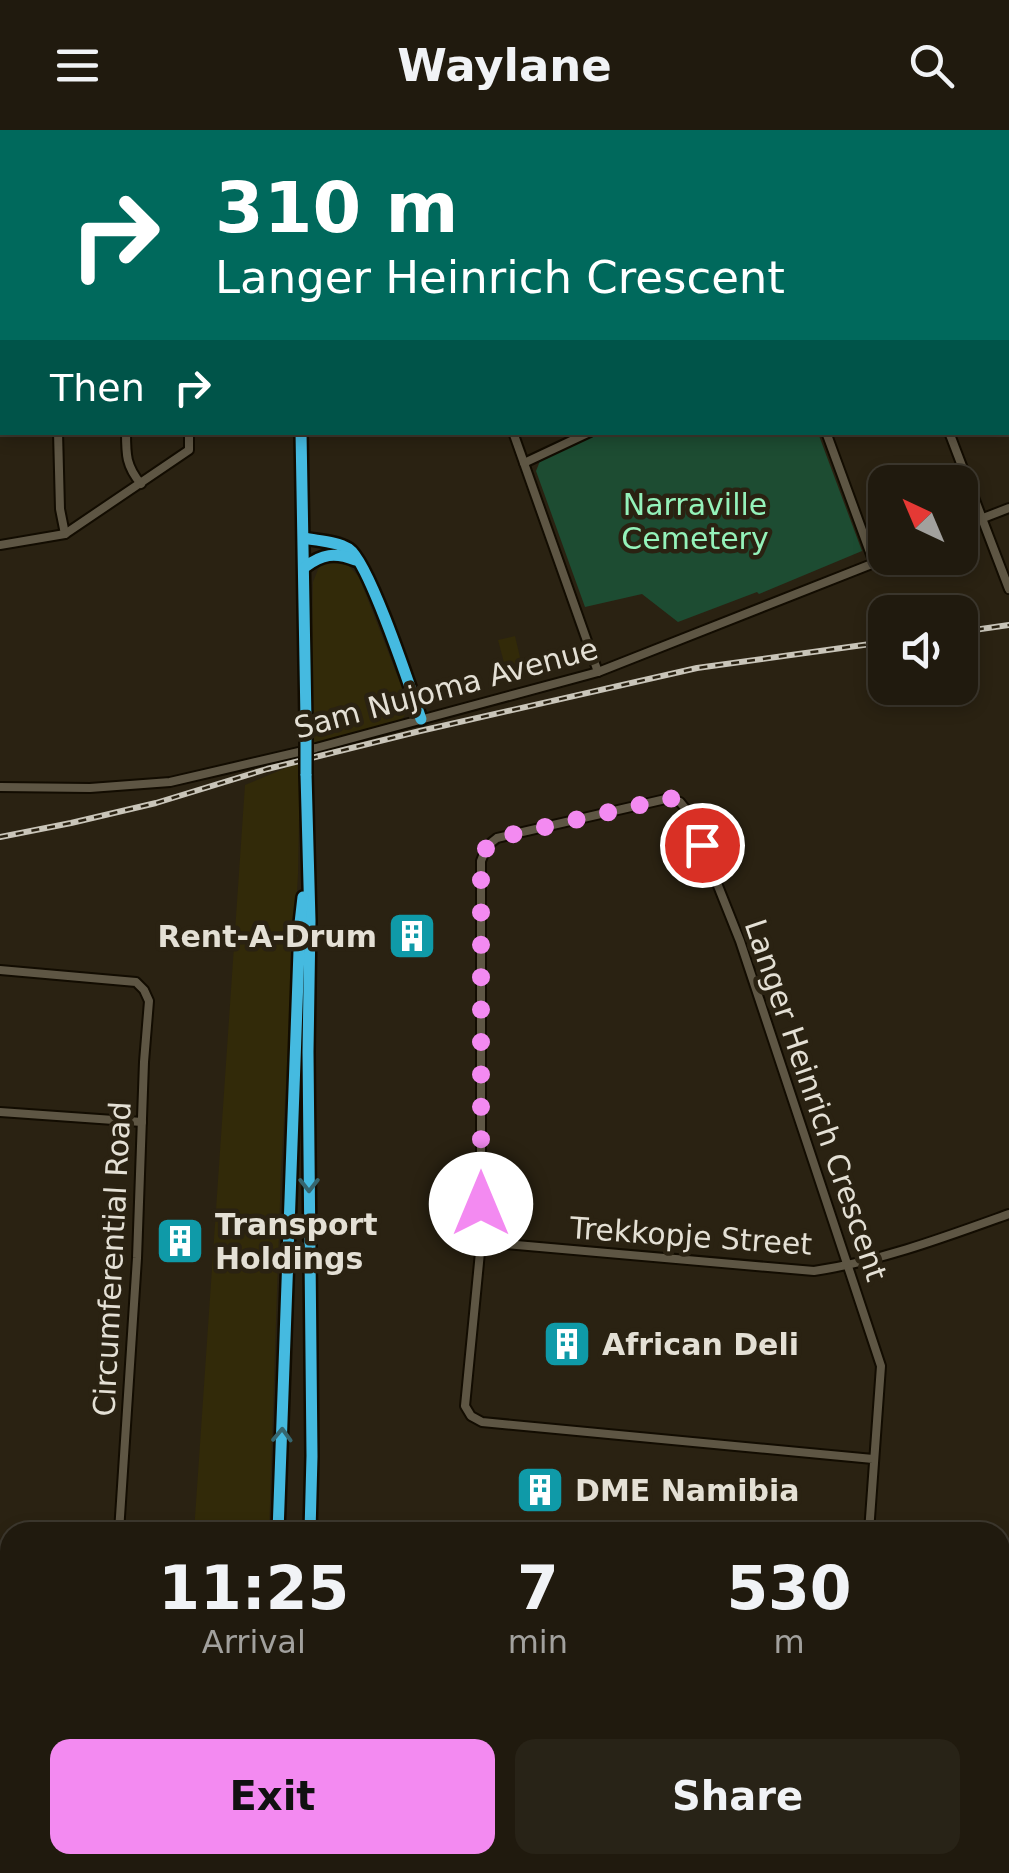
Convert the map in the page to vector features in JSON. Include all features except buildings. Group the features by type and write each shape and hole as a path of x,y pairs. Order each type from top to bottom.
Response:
{"highway":[{"path":"304,435 310,922 310,1522"},
{"path":"304,538 348,548 359,561 422,720"},
{"path":"305,567 332,554 359,561"},
{"path":"278,1522 300,923 307,872"}],"street":[{"path":"58,435 60,509 66,534"},
{"path":"126,435 131,472 141,484"},
{"path":"0,545 66,534 189,450 189,435"},
{"path":"514,435 598,672"},
{"path":"524,463 584,435"},
{"path":"827,435 868,547"},
{"path":"951,435 1009,589"},
{"path":"978,519 1009,508"},
{"name":"Sam Nujoma Avenue","path":"0,786 90,788 170,782 422,720 598,672 868,565"},
{"name":"Langer Heinrich Crescent","path":"870,1522 882,1366 740,942 689,812 670,798 497,838 487,846 481,861 481,1242 466,1406 471,1416 482,1422 874,1460"},
{"name":"Circumferential Road","path":"0,970 136,982 149,1001 119,1522"},
{"path":"0,1112 142,1122"},
{"name":"Trekkopje Street","path":"481,1242 814,1271 849,1266 1009,1214"}],"green space":[{"name":"Narraville Cemetery","path":"597,435 819,435 862,551 759,594 678,622 642,594 585,607 536,471 540,461"}],"sand":[{"path":"333,559 345,562 359,577 408,703 404,717 392,725 311,745 313,582 319,567"},
{"path":"515,636 523,670 507,674 498,640"},
{"path":"300,762 269,1522 195,1522 245,785"}],"railway":[{"path":"978,629 1009,625"},
{"path":"0,837 156,803 267,769 420,731 697,668 868,644"}],"place":[{"name":"Rent-A-Drum","path":"412,936"},
{"name":"Transport Holdings","path":"180,1241"},
{"name":"African Deli","path":"567,1344"},
{"name":"DME Namibia","path":"540,1490"}],"route":[{"path":"481,1204 481,861 487,846 497,838 670,798 689,812 702,845"}]}
